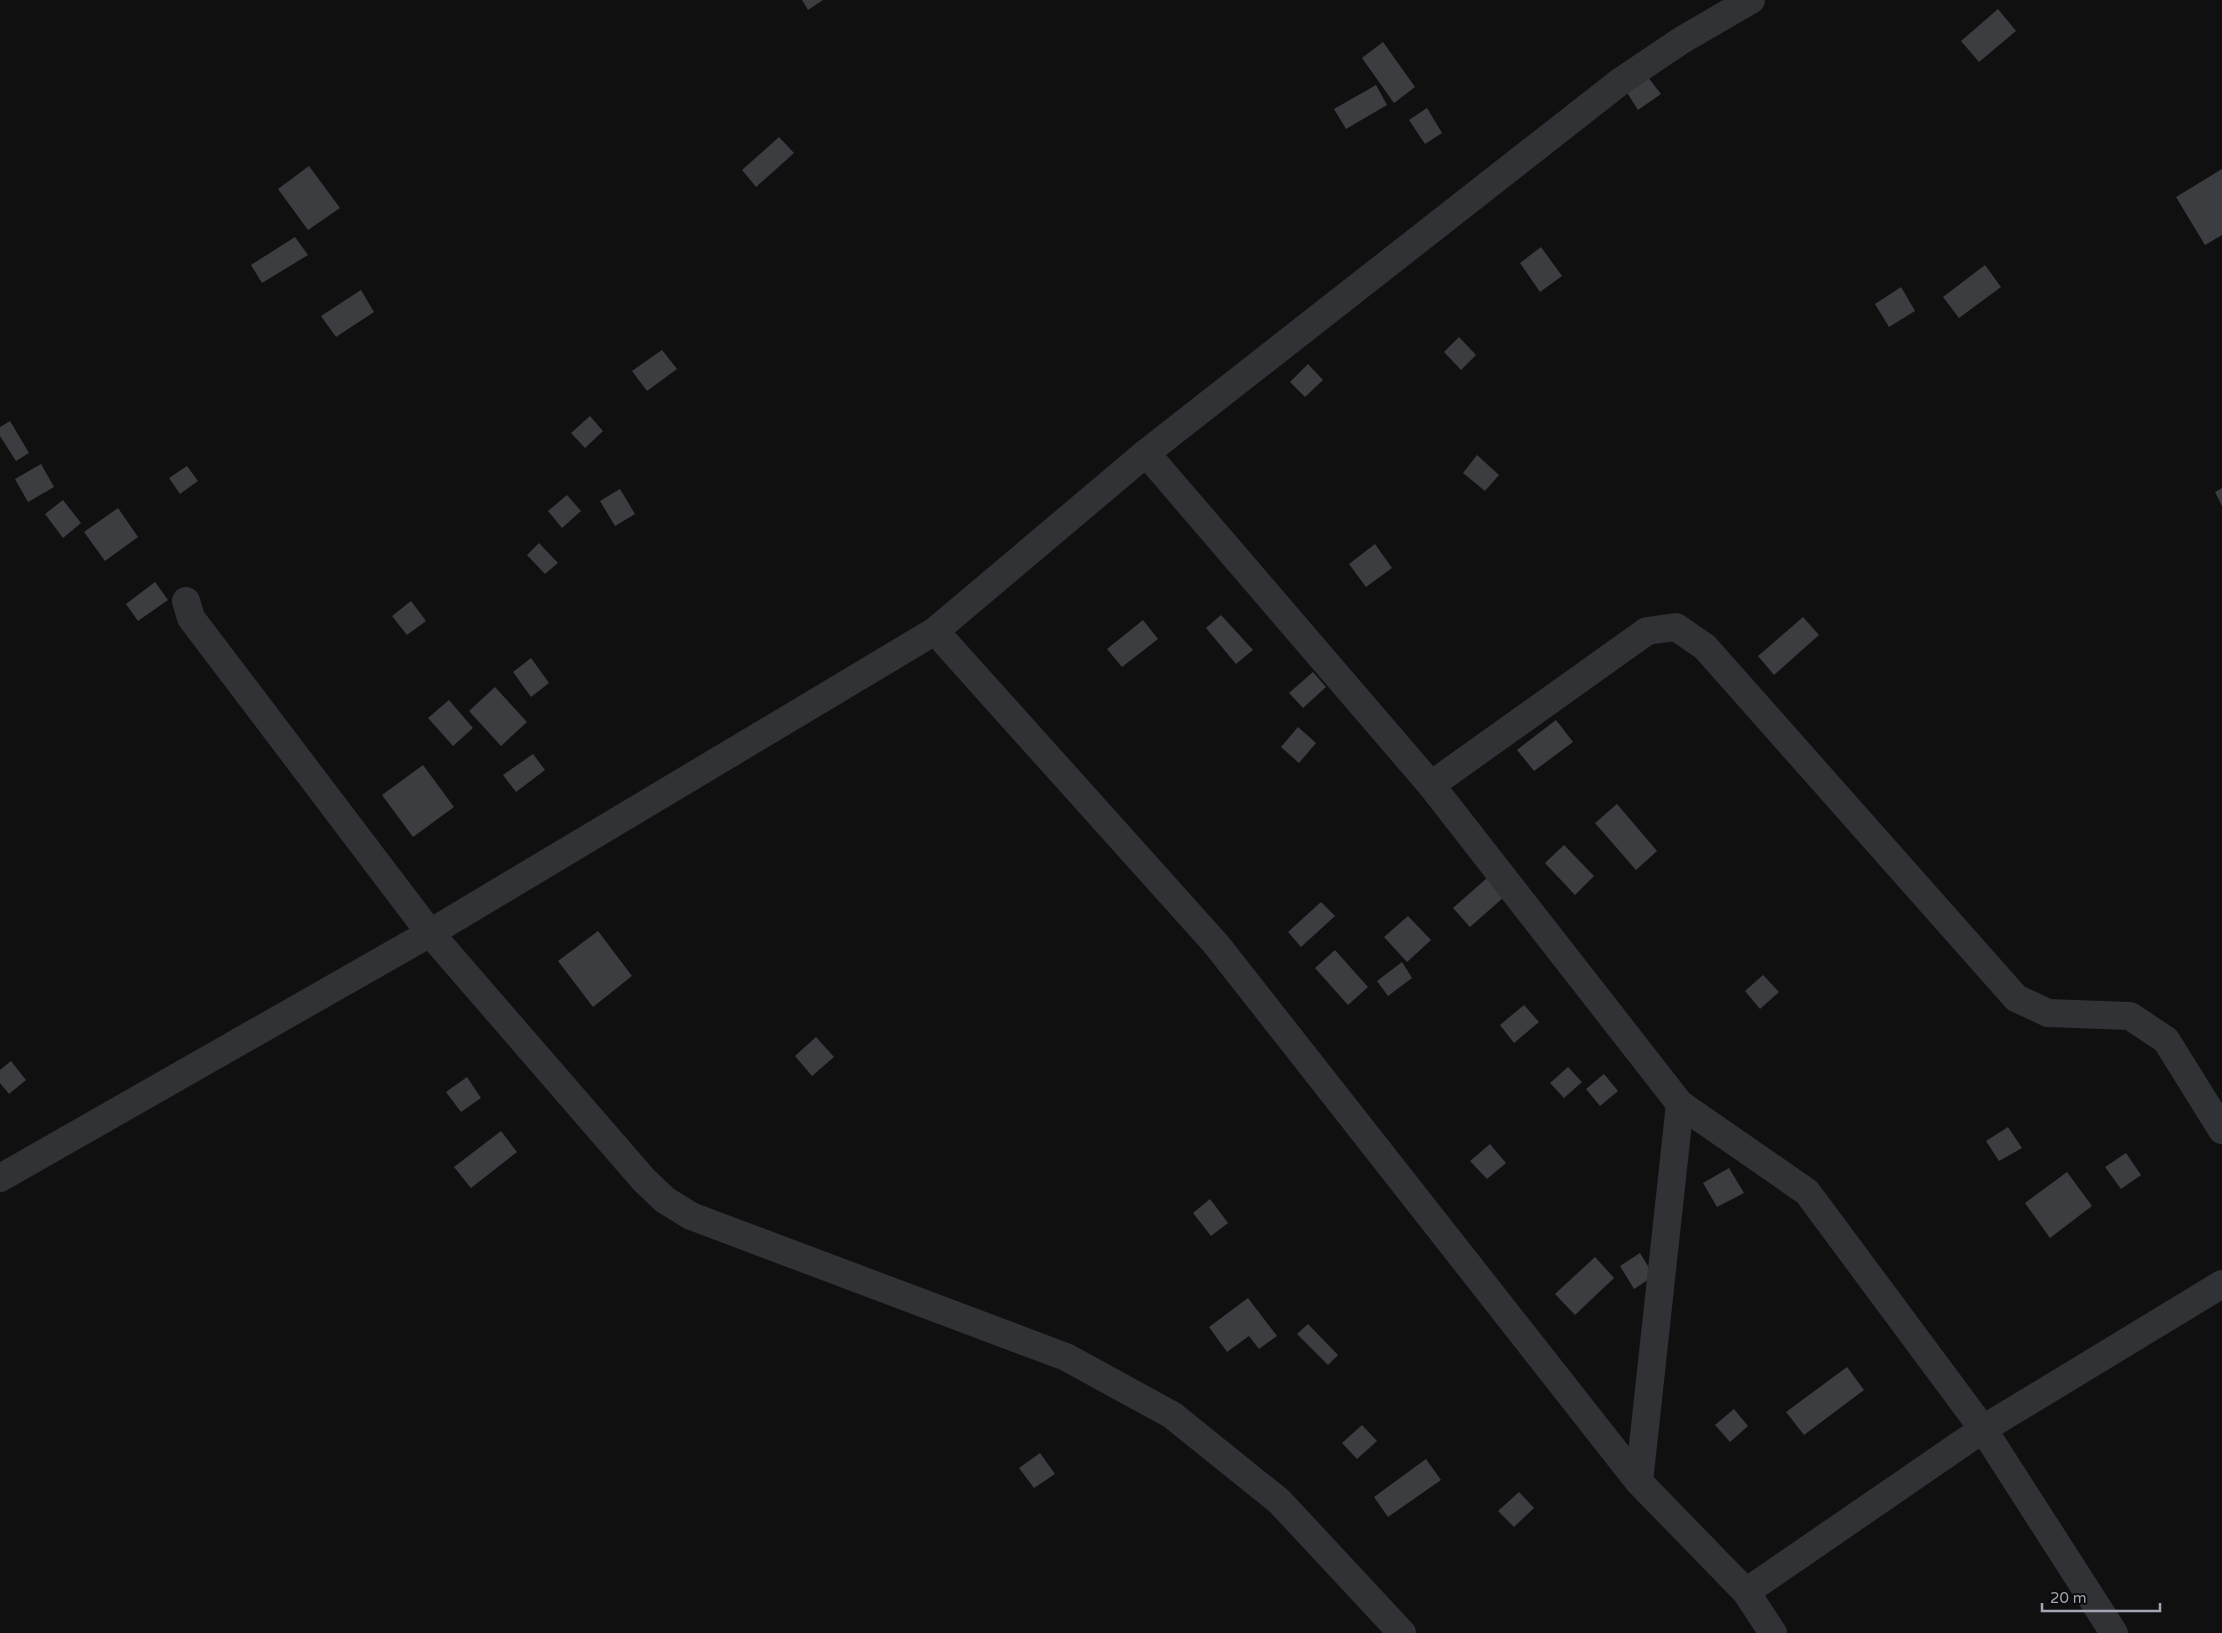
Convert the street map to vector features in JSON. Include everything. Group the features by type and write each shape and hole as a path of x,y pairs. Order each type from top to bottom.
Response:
{"street":[{"path":"0,1178 430,933 935,631 1146,453 1621,81 1682,40 1751,0"},
{"path":"1146,453 1431,784 1680,1104 1807,1192 1984,1429 2114,1633"},
{"path":"186,600 192,618 430,933 644,1180 664,1200 691,1216 1066,1356 1172,1415 1279,1501 1402,1633"},
{"path":"1431,784 1647,631 1676,627 1705,647 2016,998 2048,1014 2130,1016 2166,1040 2222,1130"},
{"path":"935,631 1216,944 1639,1482 1746,1592 1773,1633"},
{"path":"1639,1482 1680,1104"},
{"path":"1746,1592 1984,1429 2222,1284"}],"building":[{"path":"802,0 823,0 808,10"},
{"path":"1998,9 2016,31 1979,62 1961,41"},
{"path":"1383,42 1415,87 1394,103 1362,58"},
{"path":"1647,76 1661,94 1638,110 1626,91"},
{"path":"1376,85 1387,105 1346,129 1334,109"},
{"path":"1427,108 1442,133 1425,144 1409,120"},
{"path":"779,137 794,153 756,187 742,170"},
{"path":"309,166 340,208 308,230 278,189"},
{"path":"2222,169 2222,235 2205,245 2176,197"},
{"path":"295,237 308,255 262,283 251,265"},
{"path":"1541,247 1562,276 1540,292 1520,263"},
{"path":"1985,265 2001,287 1959,318 1943,297"},
{"path":"1901,287 1915,311 1889,327 1875,304"},
{"path":"361,290 374,312 336,337 321,316"},
{"path":"1459,337 1476,355 1461,370 1444,352"},
{"path":"662,350 677,369 647,391 632,371"},
{"path":"1308,364 1323,380 1305,397 1290,382"},
{"path":"590,416 603,431 585,448 571,433"},
{"path":"10,421 29,453 16,461 0,436 0,427"},
{"path":"1477,455 1499,475 1485,491 1463,473"},
{"path":"41,464 54,487 28,502 15,479"},
{"path":"187,466 198,481 180,494 169,478"},
{"path":"2222,488 2222,506 2215,492"},
{"path":"620,489 635,514 615,526 600,501"},
{"path":"567,495 581,511 562,528 548,511"},
{"path":"63,500 81,523 63,538 45,514"},
{"path":"118,508 138,537 105,561 84,532"},
{"path":"539,543 558,563 545,574 527,555"},
{"path":"1375,544 1392,568 1366,587 1349,564"},
{"path":"155,582 168,600 138,621 126,604"},
{"path":"411,601 426,621 407,635 392,616"},
{"path":"1221,615 1253,650 1236,664 1206,628"},
{"path":"1803,617 1819,635 1774,675 1758,656"},
{"path":"1143,620 1158,639 1122,667 1107,649"},
{"path":"531,658 549,683 531,697 513,672"},
{"path":"1313,672 1326,687 1303,708 1289,693"},
{"path":"495,687 527,722 501,746 469,711"},
{"path":"449,700 473,728 453,746 428,718"},
{"path":"1556,720 1573,742 1534,771 1517,750"},
{"path":"1298,727 1316,743 1299,763 1281,747"},
{"path":"533,754 545,770 516,792 503,775"},
{"path":"423,765 454,807 413,837 382,795"},
{"path":"1617,804 1657,851 1636,870 1595,823"},
{"path":"1564,845 1594,876 1575,895 1545,863"},
{"path":"1487,878 1504,897 1470,927 1453,908"},
{"path":"1321,902 1335,916 1301,947 1288,932"},
{"path":"1408,916 1431,940 1407,962 1384,937"},
{"path":"598,931 632,976 593,1007 558,961"},
{"path":"1335,950 1368,987 1348,1005 1315,968"},
{"path":"1402,962 1412,978 1388,996 1377,981"},
{"path":"1763,975 1779,992 1760,1009 1745,991"},
{"path":"1524,1005 1539,1022 1514,1043 1500,1025"},
{"path":"816,1037 834,1057 812,1076 795,1056"},
{"path":"11,1061 26,1080 9,1094 0,1083 0,1070"},
{"path":"1568,1067 1582,1082 1564,1098 1550,1083"},
{"path":"1604,1074 1618,1091 1600,1106 1586,1089"},
{"path":"467,1077 481,1098 461,1112 446,1092"},
{"path":"2008,1127 2022,1148 1999,1161 1986,1141"},
{"path":"501,1131 517,1152 471,1188 454,1167"},
{"path":"1490,1144 1506,1163 1487,1179 1470,1161"},
{"path":"2126,1153 2141,1175 2121,1189 2105,1167"},
{"path":"1729,1168 1744,1193 1717,1207 1703,1183"},
{"path":"2067,1172 2092,1206 2050,1238 2025,1203"},
{"path":"1210,1199 1228,1223 1211,1236 1193,1213"},
{"path":"1640,1253 1654,1276 1634,1289 1620,1266"},
{"path":"1595,1257 1614,1278 1575,1315 1555,1294"},
{"path":"1248,1298 1277,1336 1259,1349 1249,1336 1227,1352 1209,1327"},
{"path":"1308,1324 1338,1355 1328,1365 1297,1334"},
{"path":"1847,1367 1864,1390 1804,1435 1786,1412"},
{"path":"1734,1409 1748,1426 1730,1442 1715,1425"},
{"path":"1362,1425 1377,1441 1357,1459 1342,1443"},
{"path":"1040,1453 1055,1474 1034,1488 1019,1468"},
{"path":"1426,1459 1441,1480 1388,1517 1374,1497"},
{"path":"1519,1492 1534,1508 1514,1527 1498,1511"}]}
